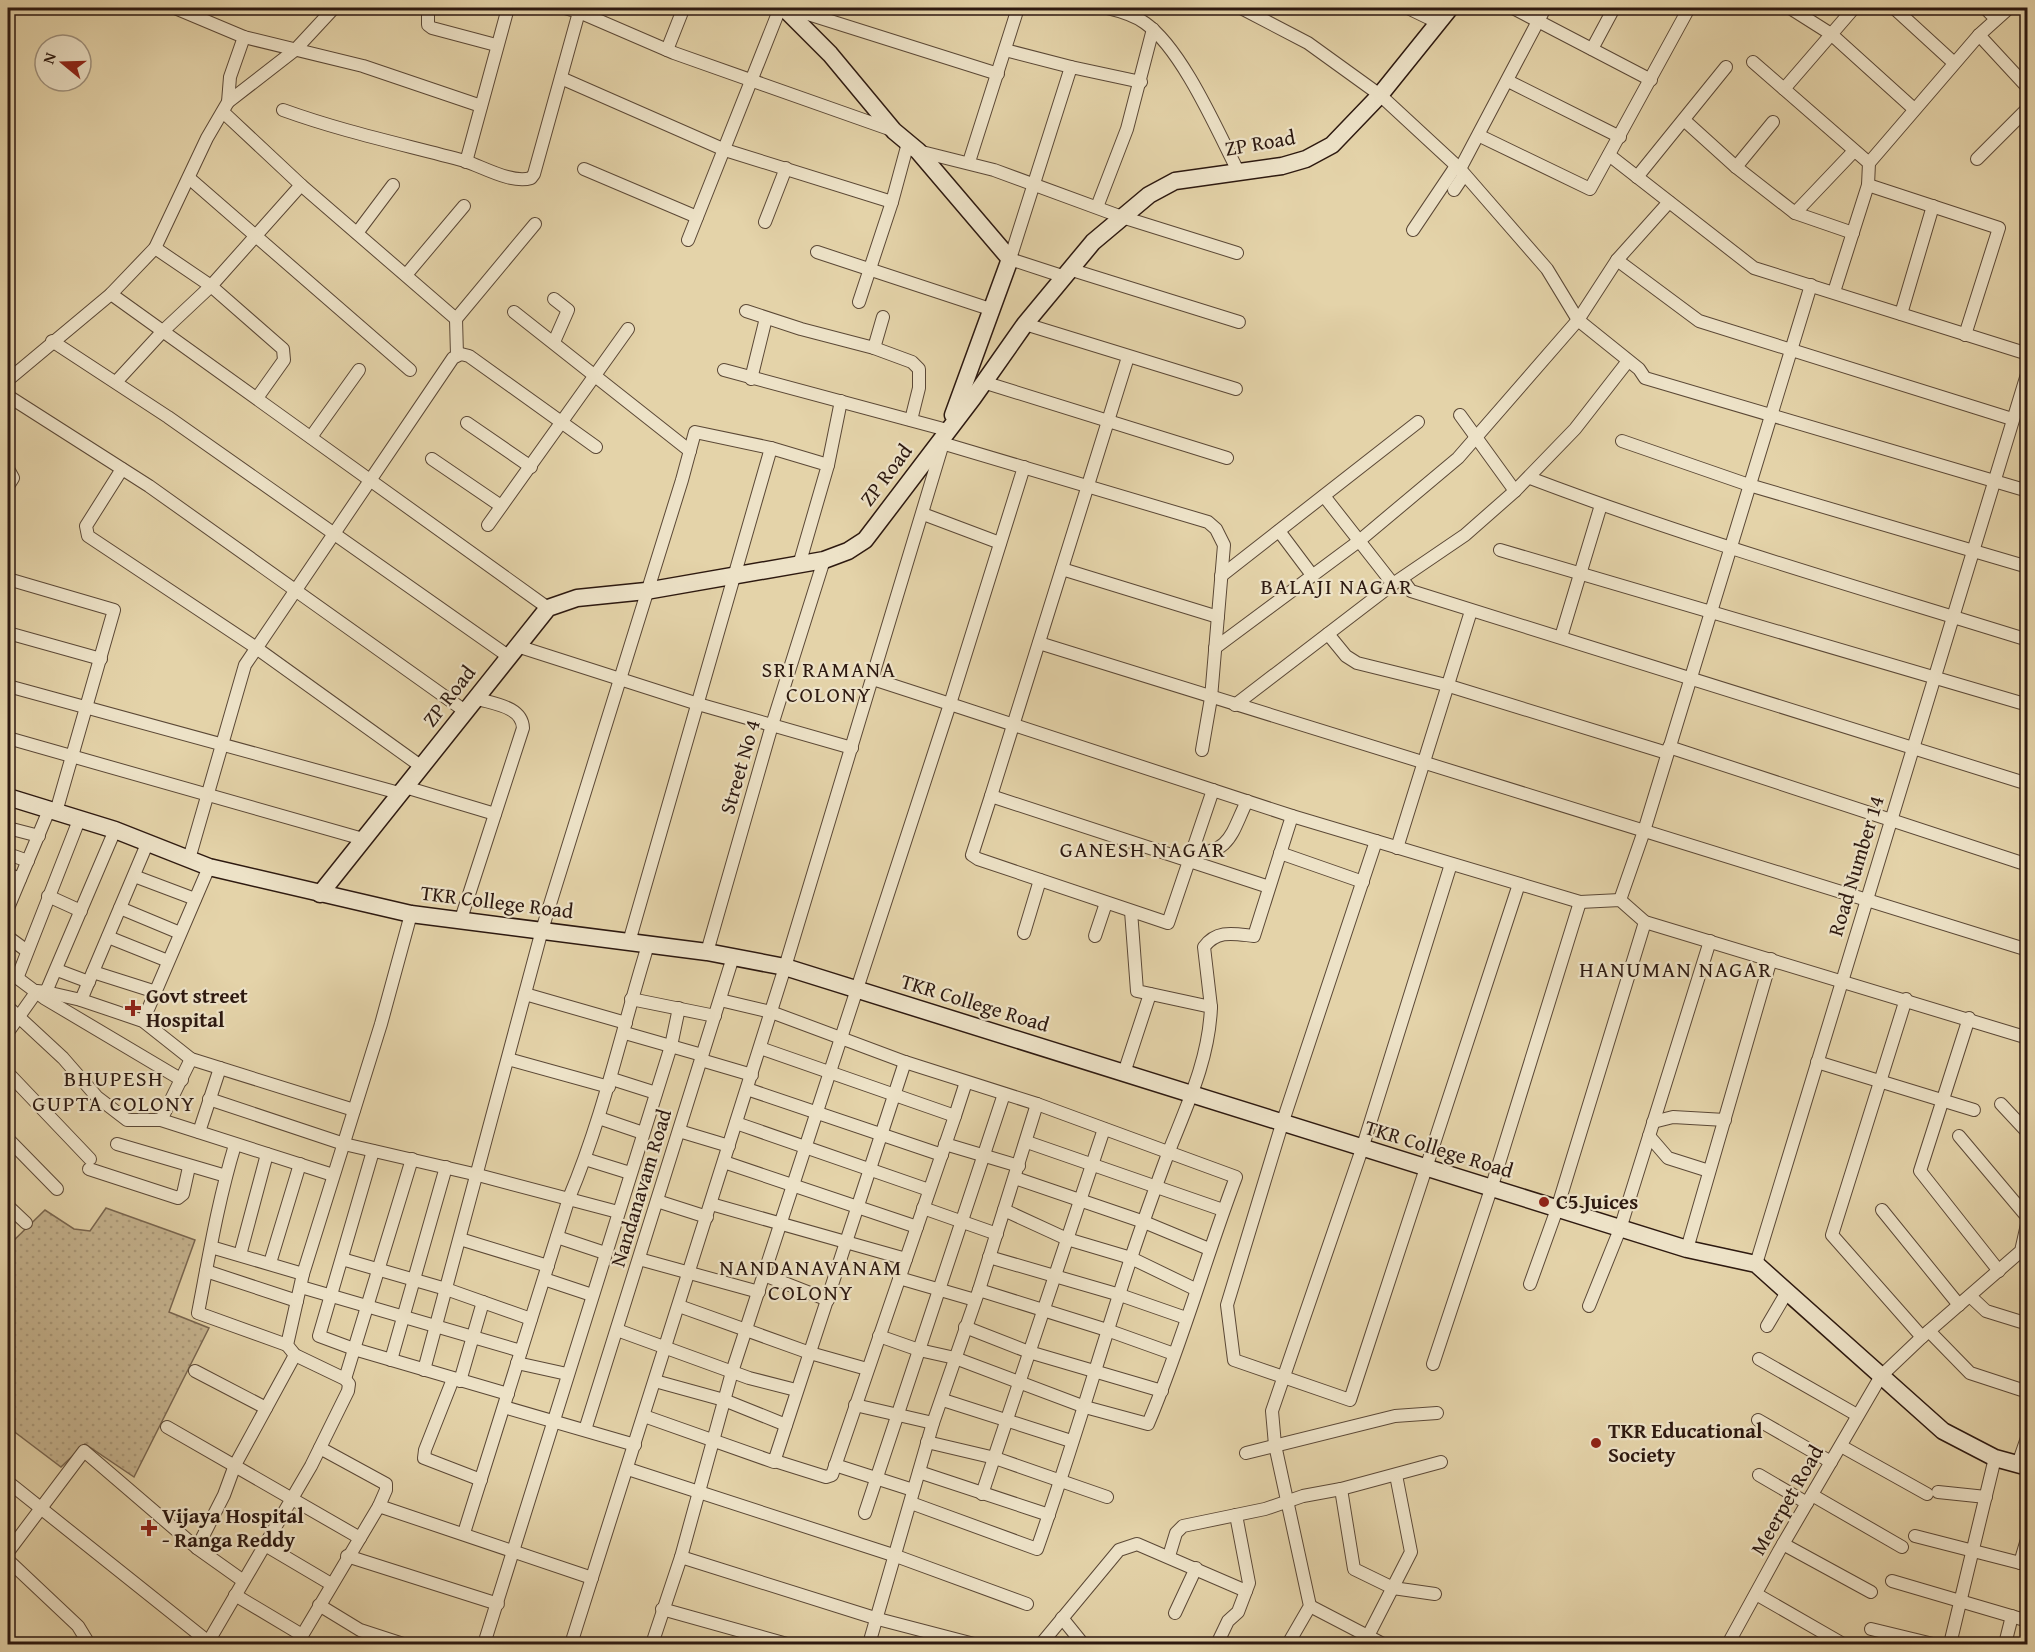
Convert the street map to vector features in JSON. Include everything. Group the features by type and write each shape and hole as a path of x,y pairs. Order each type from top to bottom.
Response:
{"street":[{"path":"175,8 244,37 363,66 480,106"},
{"path":"226,107 295,50 334,8"},
{"path":"428,8 428,25 432,28 496,45"},
{"path":"466,162 496,45 508,8"},
{"path":"565,8 667,50 894,131"},
{"path":"688,240 782,8 830,54 894,131 913,147 1010,259 1065,272 1239,322"},
{"path":"789,8 998,74"},
{"path":"969,162 1018,8"},
{"path":"1112,8 1134,16 1152,29 1179,62 1239,171"},
{"path":"1241,8 1308,43 1380,95 1460,170 1547,269 1578,320 1645,378 2028,490"},
{"path":"1408,8 1439,23"},
{"name":"ZP Road","path":"320,894 548,608 577,598 646,591 824,560 848,551 865,540 946,437 1025,324 1065,272 1093,242 1149,195 1175,181 1272,168 1306,159 1332,144 1380,95 1450,8"},
{"path":"1513,8 1651,80"},
{"path":"1413,230 1460,170 1480,136 1545,8"},
{"path":"1592,49 1614,8"},
{"path":"1480,136 1590,189 1689,8"},
{"path":"1790,8 1831,34 1914,109"},
{"path":"1784,89 1854,8"},
{"path":"1894,8 1954,63"},
{"path":"1985,8 1996,19"},
{"path":"1834,292 1868,185 1869,163 1979,35 2009,8"},
{"path":"283,110 339,130 466,162 519,179 531,178 579,12"},
{"path":"667,50 682,12"},
{"path":"1097,207 1127,129 1141,82 1152,29"},
{"path":"1979,35 2028,88"},
{"path":"8,380 111,294 155,248 226,107 230,76 244,37"},
{"path":"1005,50 1141,82"},
{"path":"1753,62 1869,163"},
{"path":"571,1644 785,968 946,437 993,310 1071,67"},
{"path":"1637,177 1726,67"},
{"path":"561,78 725,150 892,202"},
{"path":"1508,81 1620,136"},
{"path":"226,107 301,184 456,319"},
{"path":"1977,159 2028,108"},
{"path":"1684,120 1736,167 1795,213 1853,233"},
{"path":"1736,167 1773,122"},
{"path":"913,147 969,162 1122,217 1237,253"},
{"path":"859,302 913,147"},
{"path":"1795,213 1854,151"},
{"path":"1609,155 1754,268 2028,354"},
{"path":"765,222 786,168"},
{"path":"584,169 697,217"},
{"path":"1454,190 1460,170"},
{"path":"189,178 410,370"},
{"path":"116,382 163,331 211,286 301,184"},
{"path":"357,233 393,184"},
{"path":"1868,185 1999,228 1965,335"},
{"path":"1215,648 1359,541 1458,458 1578,320 1617,260 1669,202"},
{"path":"406,275 464,206"},
{"path":"1901,314 1933,206"},
{"path":"189,859 210,794 245,665 255,647 296,591 457,355 456,319 535,224"},
{"path":"155,248 211,286 283,349 284,360 257,398"},
{"path":"817,252 993,310"},
{"path":"1617,260 1699,321 2012,419"},
{"path":"1620,900 1644,831 1769,416 1811,285"},
{"path":"111,294 548,608"},
{"path":"554,299 568,310 554,342"},
{"path":"746,311 874,348 912,362 919,369 919,388 911,420"},
{"path":"514,312 690,451"},
{"path":"874,348 883,317"},
{"path":"752,379 766,318"},
{"path":"1025,324 1236,388"},
{"path":"488,525 531,468 628,329"},
{"path":"52,341 512,651 621,680 698,705 852,748"},
{"path":"457,355 469,356 596,447"},
{"path":"1128,357 972,855 978,860 1168,923 1213,790"},
{"path":"1235,705 1397,581 1465,535 1530,478 1575,429 1628,361"},
{"path":"311,437 359,370"},
{"path":"724,370 911,420 946,437 1023,467 1208,522 1216,529 1224,545 1211,698 1202,750"},
{"name":"Road Number 14","path":"1756,1264 1993,480 2012,419 2024,392 2028,371"},
{"path":"983,382 1227,458"},
{"path":"8,396 122,469 296,591 470,705 517,712 523,719 524,728 461,919"},
{"path":"800,565 828,465 841,401"},
{"path":"1460,415 1515,491"},
{"path":"467,423 531,468"},
{"path":"1221,576 1418,423"},
{"path":"424,1370 542,930 621,680 695,432 771,448 828,465"},
{"path":"1622,441 1749,485 2028,567"},
{"path":"629,942 771,448"},
{"path":"432,459 501,506"},
{"path":"652,1644 681,1557 732,1372 818,1113 840,1037 859,990 1023,467"},
{"path":"8,469 13,477 8,486"},
{"path":"122,469 88,522 86,530 88,536 255,647 422,767"},
{"path":"1530,478 1601,505 1730,548 2028,640"},
{"path":"1324,496 1359,541 1397,581 1411,591 2028,784"},
{"path":"1561,637 1601,505"},
{"path":"924,514 1000,543"},
{"path":"1279,531 1312,575"},
{"path":"1500,550 1578,575 2028,705"},
{"name":"Street No 4","path":"707,951 772,725 824,560"},
{"path":"1062,569 1218,617"},
{"path":"8,579 114,610 71,758 53,811 20,879 10,894 8,908"},
{"path":"1397,848 1471,610"},
{"path":"8,633 101,659"},
{"path":"1328,633 1346,656 1357,663 1446,685 1668,750 2028,864"},
{"path":"1039,642 1211,698 2028,950"},
{"path":"873,679 1376,842 1580,902 1620,900 1645,922 1842,979 2028,1038"},
{"path":"8,686 224,745 495,814"},
{"path":"8,738 71,758 210,794 363,839"},
{"name":"TKR College Road","path":"8,796 115,830 209,867 320,894 411,914 707,951 785,968 1620,1229 1686,1249 1756,1264 1944,1431 1995,1458 2023,1466"},
{"path":"991,796 1189,857 1269,886"},
{"path":"1189,857 1211,854 1222,848 1247,801"},
{"path":"911,1503 1037,1549 1061,1481 1071,1441 1085,1407 1094,1371 1131,1258 1192,1096 1206,1050 1211,1007 1204,947 1210,938 1227,933 1254,936 1292,816"},
{"path":"79,820 27,951 13,974 42,992 81,1000 143,1021 191,1059 255,1081 354,1110"},
{"path":"8,828 39,836"},
{"path":"8,1032 42,992 57,970 115,830"},
{"path":"1376,842 1282,1124 1227,1305 1234,1360 1350,1400 1519,884"},
{"path":"81,1000 147,844"},
{"path":"1280,853 1363,882"},
{"path":"8,854 28,861"},
{"path":"1288,1644 1310,1606 1275,1445 1272,1411 1286,1378 1362,1149 1451,864"},
{"path":"143,1021 209,867"},
{"path":"8,874 20,879"},
{"path":"134,876 195,899"},
{"path":"1024,933 1040,880"},
{"path":"48,896 81,911"},
{"path":"1433,1364 1491,1189 1580,902"},
{"path":"1095,936 1106,903"},
{"path":"120,908 180,933"},
{"path":"1131,911 1137,991 1211,1007"},
{"path":"197,1548 266,1408 291,1350 303,1274 344,1144 411,914"},
{"path":"1530,1284 1557,1209 1645,922"},
{"path":"8,937 27,951"},
{"path":"108,937 168,961"},
{"path":"1589,1306 1620,1229 1710,941"},
{"path":"464,1533 569,1198 585,1159 610,1083 626,1028 631,999 648,945"},
{"name":"Nandanavam Road","path":"585,1430 733,957"},
{"path":"1686,1249 1771,959"},
{"path":"57,970 156,992"},
{"path":"42,992 44,998 182,1080"},
{"path":"525,994 752,1074"},
{"path":"1124,1073 1150,994"},
{"path":"631,999 715,1016"},
{"path":"1906,999 1832,1235 1925,1334 1970,1373 2028,1392"},
{"path":"720,1000 771,1012 905,1062 1037,1104 1236,1177 1195,1289 1162,1391 1148,1424 1085,1407 955,1358 919,1350 879,1335"},
{"path":"8,1007 63,1058 97,1097 127,1120 161,1120 333,1175"},
{"path":"484,1644 671,1046 679,1008"},
{"path":"1968,1018 1920,1171 1999,1271"},
{"path":"760,1048 955,1116"},
{"path":"161,1120 191,1059"},
{"path":"508,1059 656,1093"},
{"path":"774,1461 905,1062"},
{"path":"1817,1062 1974,1110"},
{"path":"199,1132 220,1068"},
{"path":"8,1073 89,1164 178,1198 183,1194 189,1167"},
{"path":"644,1416 774,1461 826,1477 832,1475 966,1082"},
{"path":"747,1089 880,1133 943,1150 983,1156 1079,1202 1144,1222 1209,1249"},
{"path":"865,1513 1004,1094"},
{"path":"209,1099 344,1144 478,1174 618,1212"},
{"path":"869,1644 927,1442 943,1400 1027,1142 1037,1104"},
{"path":"2001,1104 2028,1133"},
{"path":"1653,1122 1673,1117 1725,1120"},
{"path":"599,1118 643,1133"},
{"path":"736,1123 807,1145 929,1190"},
{"path":"982,1494 1029,1352 1057,1277 1067,1239 1104,1129"},
{"path":"679,1131 729,1146"},
{"path":"1649,1136 1668,1158 1709,1171"},
{"path":"1959,1137 2028,1219 2024,1252"},
{"path":"8,1139 57,1189"},
{"path":"1027,1142 1223,1210"},
{"path":"117,1144 226,1176"},
{"path":"8,1482 209,1644 242,1580 265,1545 320,1448 348,1391 349,1384 345,1378 291,1350 198,1313 226,1176 235,1145"},
{"path":"373,1151 319,1336 354,1349 508,1394"},
{"path":"240,1255 267,1154"},
{"path":"345,1378 412,1159"},
{"path":"585,1159 630,1173"},
{"path":"724,1162 917,1227"},
{"path":"270,1263 300,1164"},
{"path":"391,1360 446,1167"},
{"path":"657,1201 707,1217"},
{"path":"711,1204 906,1259"},
{"path":"8,1206 26,1223"},
{"path":"923,1208 997,1234"},
{"path":"1004,1210 1067,1239 1131,1258 1195,1289"},
{"path":"1882,1210 1959,1305"},
{"path":"557,1237 605,1253"},
{"path":"460,1239 548,1266"},
{"path":"211,1247 303,1274"},
{"name":"Meerpet Road","path":"1728,1644 1783,1544 1881,1376 1925,1334 2024,1252"},
{"path":"989,1257 1120,1295 1186,1318"},
{"path":"342,1259 447,1289 531,1319"},
{"path":"639,1259 759,1292"},
{"path":"206,1271 297,1301"},
{"path":"764,1275 828,1300"},
{"path":"899,1278 939,1289 1045,1309 1174,1354"},
{"path":"544,1279 592,1295"},
{"path":"301,1287 472,1338 567,1374"},
{"path":"1767,1326 1787,1292"},
{"path":"1970,1296 1986,1311 2028,1324"},
{"path":"481,1480 424,1458 457,1380 483,1302"},
{"path":"679,1306 810,1353 867,1369"},
{"path":"965,1327 1029,1352 1162,1391"},
{"path":"617,1330 732,1372 796,1390"},
{"path":"1759,1359 1857,1415"},
{"path":"195,1371 266,1408"},
{"path":"655,1381 724,1400 786,1425"},
{"path":"943,1400 1071,1441"},
{"path":"855,1405 933,1423"},
{"path":"504,1407 635,1445"},
{"path":"1246,1453 1395,1416 1437,1413"},
{"path":"1758,1420 1831,1462"},
{"path":"167,1427 360,1538"},
{"path":"2023,1466 2028,1435"},
{"path":"927,1442 995,1458 1107,1497"},
{"path":"1840,1446 1932,1493 1986,1497"},
{"path":"235,1595 300,1640 347,1556 379,1506 386,1490 384,1482 320,1448"},
{"path":"8,1552 84,1451 197,1548 242,1580"},
{"path":"1950,1644 1995,1458"},
{"path":"1169,1556 1176,1533 1183,1526 1341,1489 1441,1462"},
{"path":"835,1465 913,1490"},
{"path":"627,1469 896,1556 1027,1604"},
{"path":"919,1472 1049,1515"},
{"path":"1368,1636 1411,1552 1396,1475"},
{"path":"1759,1475 1902,1547"},
{"path":"1341,1489 1354,1569 1393,1588 1435,1594"},
{"path":"379,1506 592,1578"},
{"path":"1217,1644 1228,1621 1238,1612 1249,1584 1236,1515"},
{"path":"1915,1536 2024,1564 2028,1536"},
{"path":"1041,1644 1119,1550 1137,1544 1246,1591"},
{"path":"1783,1544 1871,1592"},
{"path":"265,1545 331,1584"},
{"path":"347,1556 498,1604"},
{"path":"681,1557 878,1619 974,1644"},
{"path":"8,1560 78,1626 89,1644"},
{"path":"1175,1613 1196,1568"},
{"path":"1892,1581 2028,1621"},
{"path":"1756,1594 1843,1644"},
{"path":"319,1605 360,1630 402,1644"},
{"path":"1310,1606 1383,1644"},
{"path":"662,1609 787,1644"},
{"path":"2005,1644 2012,1616"},
{"path":"1062,1618 1083,1644"},
{"path":"1871,1629 1933,1644"}],"shaded area":[{"path":"106,1208 195,1240 169,1312 209,1328 134,1477 85,1444 61,1467 8,1427 8,1246 45,1210 74,1229 90,1231"}],"place":[{"name":"Govt street Hospital","path":"133,1008"},
{"name":"C5 Juices","path":"1544,1202"},
{"name":"TKR Educational Society","path":"1596,1443"},
{"name":"Vijaya Hospital - Ranga Reddy","path":"149,1528"}],"district":[{"name":"BALAJI NAGAR","path":"1337,586"},
{"name":"SRI RAMANA COLONY","path":"829,682"},
{"name":"GANESH NAGAR","path":"1143,849"},
{"name":"HANUMAN NAGAR","path":"1676,969"},
{"name":"BHUPESH GUPTA COLONY","path":"114,1090"},
{"name":"NANDANAVANAM COLONY","path":"811,1280"}]}
